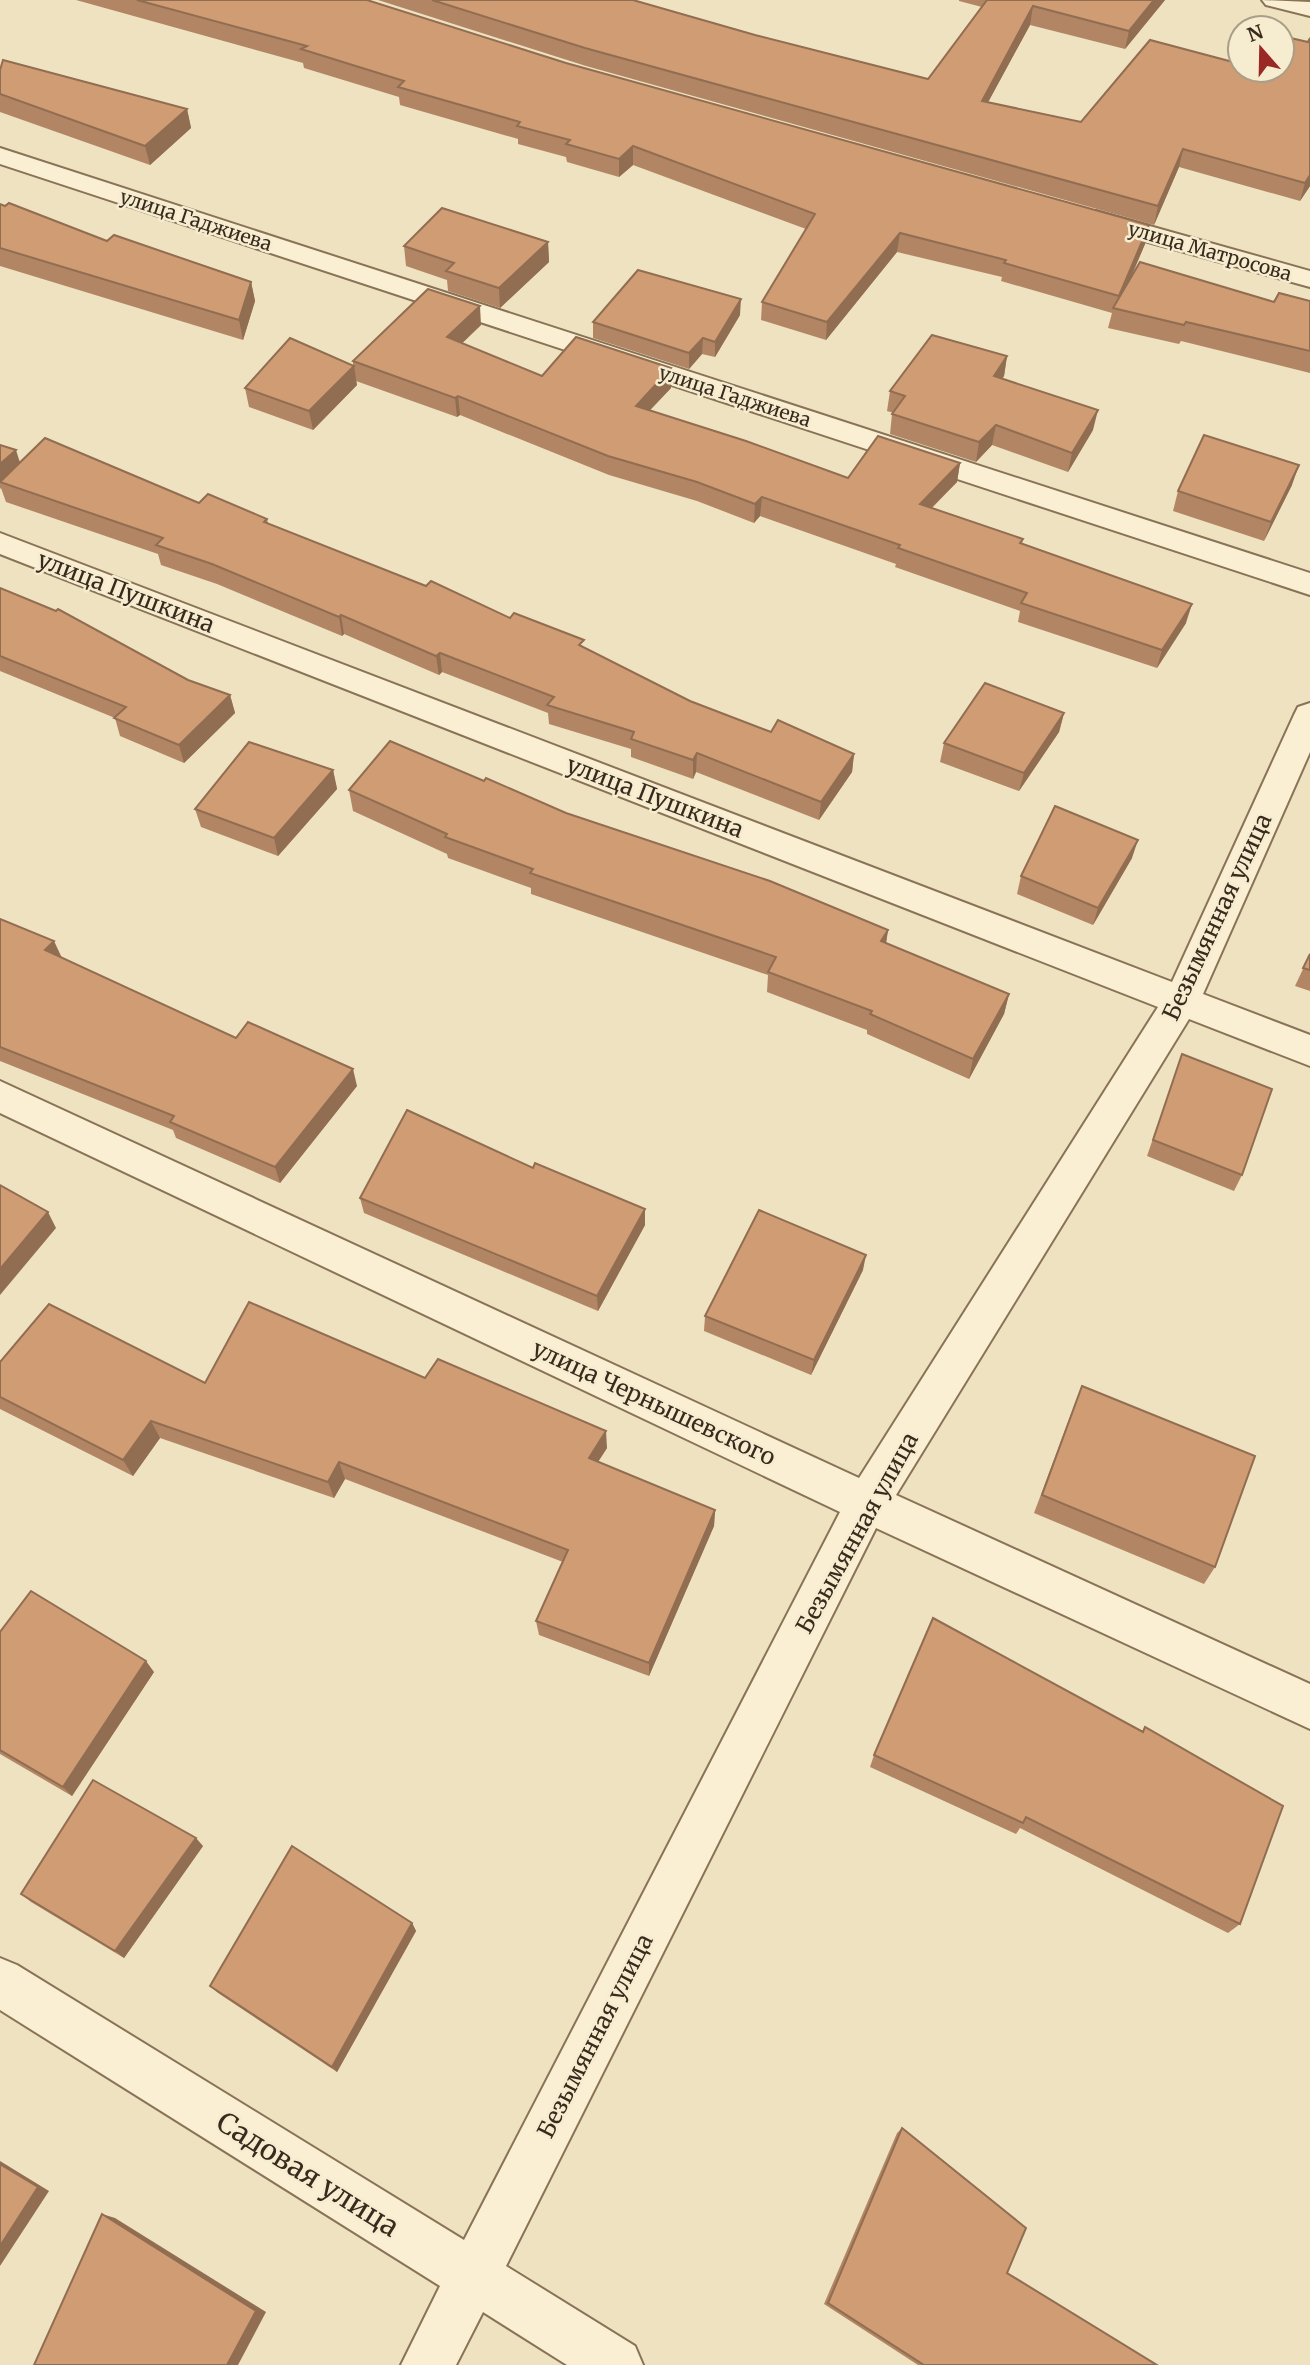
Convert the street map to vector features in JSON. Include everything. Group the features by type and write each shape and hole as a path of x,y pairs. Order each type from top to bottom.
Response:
{"street":[{"path":"1274,0 1310,9"},
{"name":"улица Гаджиева","path":"0,156 1310,584"},
{"name":"улица Матросова","path":"1070,212 1310,279"},
{"name":"улица Пушкина","path":"0,544 1310,1051"},
{"name":"Безымянная улица","path":"428,2365 867,1503 1182,1000 1310,715"},
{"name":"улица Чернышевского","path":"0,1096 867,1503 1310,1707"},
{"name":"Садовая улица","path":"0,1982 616,2365"}],"building":[{"path":"137,0 367,0 566,63 1149,225 1119,296 1004,263 1006,260 900,233 827,322 762,302 815,214 633,146 619,159 566,144 570,140 517,126 520,122 398,87 404,81 301,49 307,46"},
{"path":"432,0 633,0 755,35 928,79 987,0 1154,0 1129,31 1033,6 982,101 1081,122 1150,40 1226,60 1226,84 1296,84 1296,39 1308,42 1310,38 1310,175 1305,183 1183,149 1158,206 585,48"},
{"path":"3,60 187,109 145,146 0,94 0,70"},
{"path":"9,203 107,241 114,235 251,282 239,320 0,248 0,204 5,206"},
{"path":"442,208 548,242 499,288 446,271 454,263 404,246"},
{"path":"1140,262 1274,302 1279,293 1310,301 1310,351 1113,308"},
{"path":"638,270 741,299 715,342 703,338 689,353 593,322"},
{"path":"428,289 480,306 447,337 542,376 576,337 671,368 636,406 746,441 848,478 878,436 960,463 920,504 1023,539 1020,543 1192,604 1162,650 1021,603 1027,593 898,548 900,545 762,497 755,504 697,482 608,456 458,396 455,398 353,361"},
{"path":"932,335 1007,356 994,376 1098,410 1072,453 996,425 979,442 892,414 905,396 890,391"},
{"path":"290,338 354,366 309,411 245,388"},
{"path":"1204,435 1299,465 1271,522 1178,491"},
{"path":"45,438 199,503 208,494 267,519 264,522 426,586 431,581 510,618 514,613 584,640 579,645 690,701 771,732 778,720 854,754 821,802 697,753 693,760 631,739 634,732 547,705 554,697 440,653 436,656 341,615 339,617 212,564 156,545 163,538 0,482"},
{"path":"0,445 16,450 0,464"},
{"path":"0,588 56,611 58,609 188,680 230,695 179,745 114,718 126,707 0,656"},
{"path":"985,683 1064,713 1024,773 944,743"},
{"path":"390,741 484,781 486,778 566,813 770,881 888,930 881,941 1009,994 973,1059 870,1014 872,1011 768,972 776,957 530,873 533,869 445,837 447,834 349,790"},
{"path":"249,742 333,770 274,838 195,809"},
{"path":"1055,806 1138,840 1098,908 1021,876"},
{"path":"0,919 54,941 45,950 236,1038 248,1022 353,1069 275,1167 170,1122 174,1116 0,1047"},
{"path":"1310,954 1310,970 1303,968"},
{"path":"1182,1054 1272,1089 1242,1175 1153,1140"},
{"path":"407,1110 533,1168 535,1163 645,1209 597,1296 360,1198"},
{"path":"0,1185 48,1212 0,1269"},
{"path":"759,1210 866,1255 814,1360 705,1316"},
{"path":"249,1302 425,1378 438,1359 606,1431 589,1458 715,1510 649,1663 536,1621 568,1550 339,1462 328,1482 151,1421 123,1460 0,1397 0,1362 49,1304 205,1383"},
{"path":"1082,1386 1255,1456 1215,1567 1042,1495"},
{"path":"31,1591 146,1661 63,1787 0,1750 0,1632"},
{"path":"933,1618 1143,1732 1145,1727 1283,1806 1240,1924 1026,1817 1023,1823 874,1755"},
{"path":"93,1780 196,1838 115,1951 21,1894"},
{"path":"292,1846 412,1923 332,2067 210,1986"},
{"path":"902,2128 1026,2228 1007,2273 1157,2365 924,2365 828,2303"},
{"path":"0,2164 38,2187 0,2246"},
{"path":"102,2214 256,2311 227,2365 34,2365"}]}
